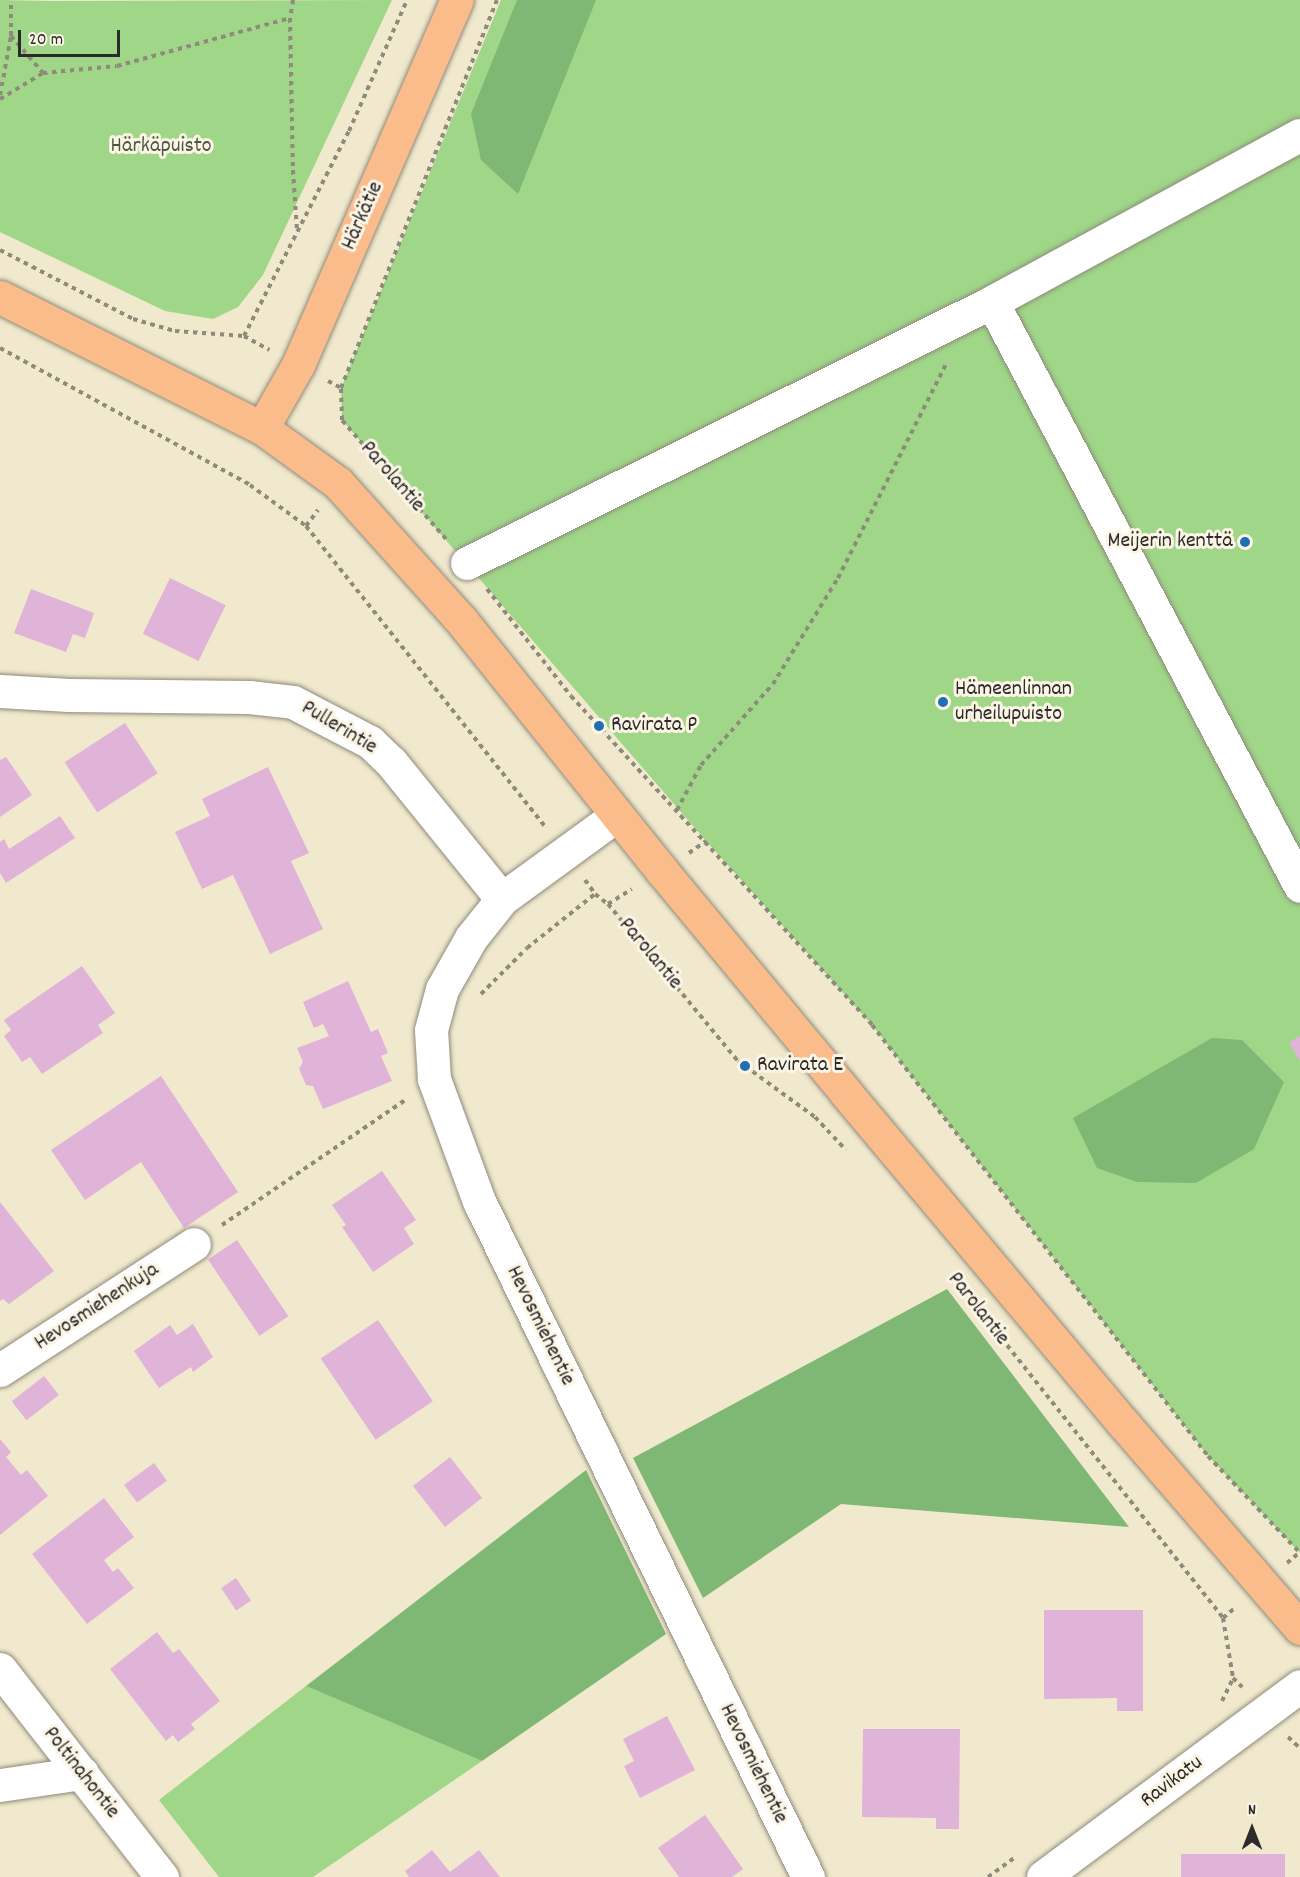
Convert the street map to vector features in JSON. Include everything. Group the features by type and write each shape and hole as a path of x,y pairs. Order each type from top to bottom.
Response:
{"main road":[{"name":"Härkätie","path":"262,428 298,365 457,0"},
{"name":"Parolantie","path":"0,297 262,428 338,483 460,620 662,872 1123,1423 1300,1628"}],"street":[{"path":"467,563 983,307 1300,135"},
{"path":"983,307 1300,886"},
{"name":"Pullerintie","path":"0,691 69,695 249,697 293,702 370,742 391,762 502,899"},
{"name":"Hevosmiehentie","path":"616,815 502,899 471,938 442,989 430,1030 434,1079 478,1201 807,1877"},
{"name":"Hevosmiehenkuja","path":"0,1370 194,1244"},
{"name":"Poltinahontie","path":"0,1668 162,1877"},
{"name":"Ravikatu","path":"1052,1875 1300,1686"},
{"path":"0,1785 82,1773"}],"path":[{"path":"0,97 11,36 11,0"},
{"path":"293,0 290,18 292,170 297,232"},
{"path":"244,336 349,131 407,0"},
{"name":"Härkätie","path":"341,388 497,0"},
{"path":"0,97 43,73 117,66 290,18"},
{"path":"11,36 43,73"},
{"path":"0,250 133,319 175,331 244,336 341,388"},
{"path":"677,810 701,765 773,684 838,578 983,307"},
{"name":"Parolantie","path":"0,348 249,485 306,526 566,853 595,894 608,904 738,1061 815,1117 854,1159"},
{"name":"Parolantie","path":"341,388 342,420 467,563 571,696 872,1025 1208,1456 1300,1552"},
{"name":"Parolantie","path":"608,904 662,872 706,841"},
{"name":"Parolantie","path":"966,1293 1223,1618 1233,1678 1300,1748"}],"green space":[{"name":"Härkäpuisto","path":"0,0 392,0 263,275 238,307 213,319 165,311 0,232"},
{"name":"Hämeenlinnan urheilupuisto","path":"501,0 1300,0 1300,1553 1208,1456 872,1025 706,841 342,420 341,388"},
{"path":"517,0 596,0 518,194 481,160 471,114"},
{"path":"1212,1038 1242,1040 1284,1082 1254,1149 1196,1183 1137,1182 1097,1168 1073,1118"},
{"path":"947,1289 1129,1527 841,1504 703,1598 633,1458"},
{"path":"586,1470 666,1634 482,1761 306,1686"},
{"path":"306,1686 482,1761 313,1877 219,1877 159,1800"}],"building":[{"path":"170,578 226,605 199,661 143,634"},
{"path":"31,589 94,613 85,638 73,634 66,652 14,633"},
{"path":"125,723 158,773 97,813 65,762"},
{"path":"6,757 32,795 0,817 0,760"},
{"path":"268,767 309,853 291,861 323,929 270,954 233,875 202,889 175,832 210,816 202,799"},
{"path":"60,816 75,838 6,883 0,873 0,842 4,839 9,849"},
{"path":"82,966 115,1013 98,1025 103,1033 42,1074 30,1057 22,1062 4,1036 11,1030 4,1020"},
{"path":"348,981 371,1032 378,1029 388,1053 381,1056 392,1081 323,1109 313,1086 306,1085 299,1069 303,1062 297,1048 329,1036 323,1024 314,1028 303,1002"},
{"path":"1300,1036 1300,1062 1289,1042"},
{"path":"161,1076 238,1192 184,1228 141,1162 85,1200 51,1150"},
{"path":"382,1171 416,1220 404,1228 414,1244 373,1272 342,1227 346,1225 332,1205"},
{"path":"0,1202 54,1271 9,1304 3,1299 0,1301"},
{"path":"237,1240 288,1316 259,1336 208,1260"},
{"path":"378,1320 433,1401 376,1440 321,1359"},
{"path":"193,1324 213,1357 193,1372 191,1367 159,1388 134,1351 170,1325 177,1335"},
{"path":"44,1376 59,1395 26,1420 12,1401"},
{"path":"0,1439 11,1452 6,1457 21,1475 27,1470 48,1496 0,1535"},
{"path":"450,1457 482,1498 445,1527 413,1486"},
{"path":"154,1463 167,1481 137,1503 124,1485"},
{"path":"104,1498 134,1537 104,1560 113,1572 118,1568 134,1588 87,1624 32,1554"},
{"path":"236,1578 251,1600 236,1610 221,1588"},
{"path":"1044,1610 1143,1610 1143,1711 1117,1711 1117,1698 1044,1699"},
{"path":"157,1632 173,1653 179,1649 220,1701 191,1724 195,1729 178,1742 173,1735 166,1741 110,1669"},
{"path":"667,1716 695,1770 640,1798 624,1766 634,1761 623,1739"},
{"path":"863,1729 960,1729 959,1829 936,1829 936,1818 862,1817"},
{"path":"705,1815 743,1869 732,1877 679,1877 658,1848"},
{"path":"432,1850 450,1872 479,1850 500,1877 409,1877 405,1871"},
{"path":"1181,1854 1285,1854 1285,1877 1181,1877"}],"place":[{"name":"Meijerin kenttä","path":"1245,542"},
{"name":"Hämeenlinnan urheilupuisto","path":"943,702"},
{"name":"Ravirata P","path":"599,726"},
{"name":"Ravirata E","path":"745,1066"}]}
